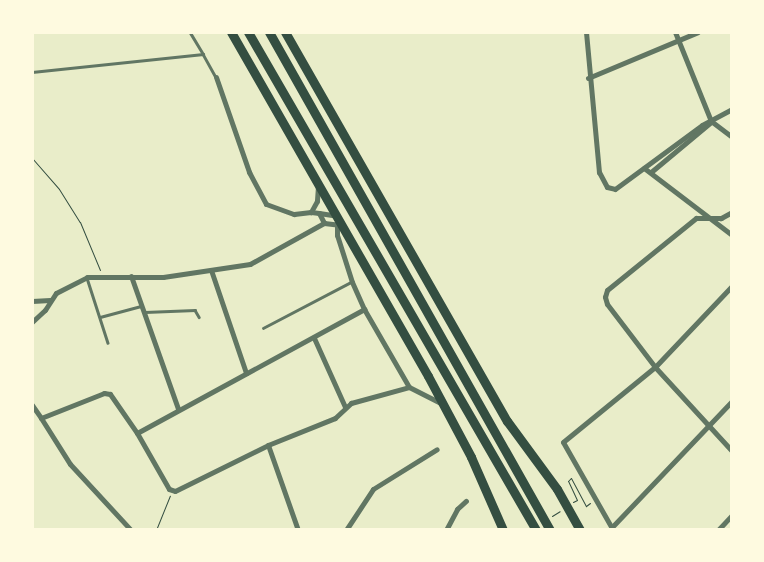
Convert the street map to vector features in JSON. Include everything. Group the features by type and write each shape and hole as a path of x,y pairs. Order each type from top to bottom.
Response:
{"highway":[{"path":"224,32 240,49"},
{"path":"231,32 471,456 503,530"},
{"path":"248,32 536,530"},
{"path":"269,32 550,530"},
{"path":"284,32 306,67 507,421 557,489 580,530"},
{"path":"292,32 306,67"}],"street":[{"path":"586,32 588,78 599,172 601,180 614,189 711,121 732,109"},
{"path":"675,32 711,121 732,137"},
{"path":"588,78 698,32"},
{"path":"216,77 249,172 266,204 294,214 319,213 338,221"},
{"path":"650,172 711,121"},
{"path":"644,168 732,235"},
{"path":"311,212 318,194 314,176"},
{"path":"732,212 721,218 696,218 608,290 607,304 655,367 706,426 732,451"},
{"path":"319,213 324,223"},
{"path":"32,322 45,310 56,293 87,277 163,277 250,264 324,223 338,221"},
{"path":"338,221 352,282 364,309 409,387 442,403"},
{"path":"212,270 246,373"},
{"path":"132,276 178,409"},
{"path":"732,286 655,367 563,442 612,528 732,400"},
{"path":"32,301 50,300"},
{"path":"137,432 314,338 364,309"},
{"path":"314,338 345,407"},
{"path":"41,418 104,392 110,394 137,432 171,491 268,445 335,418 345,407 372,395 409,387"},
{"path":"32,405 70,464 131,530"},
{"path":"268,445 298,530"},
{"path":"346,530 373,489 437,449"},
{"path":"446,530 457,509 466,501"},
{"path":"718,530 732,515"}],"lane":[{"path":"190,32 216,77"},
{"path":"32,72 203,54"},
{"path":"87,277 108,343"},
{"path":"263,328 352,282"},
{"path":"100,318 142,306"},
{"path":"144,312 195,310 199,317"}],"path":[{"path":"32,158 59,189 80,222 97,264"},
{"path":"156,530 171,491"}]}
